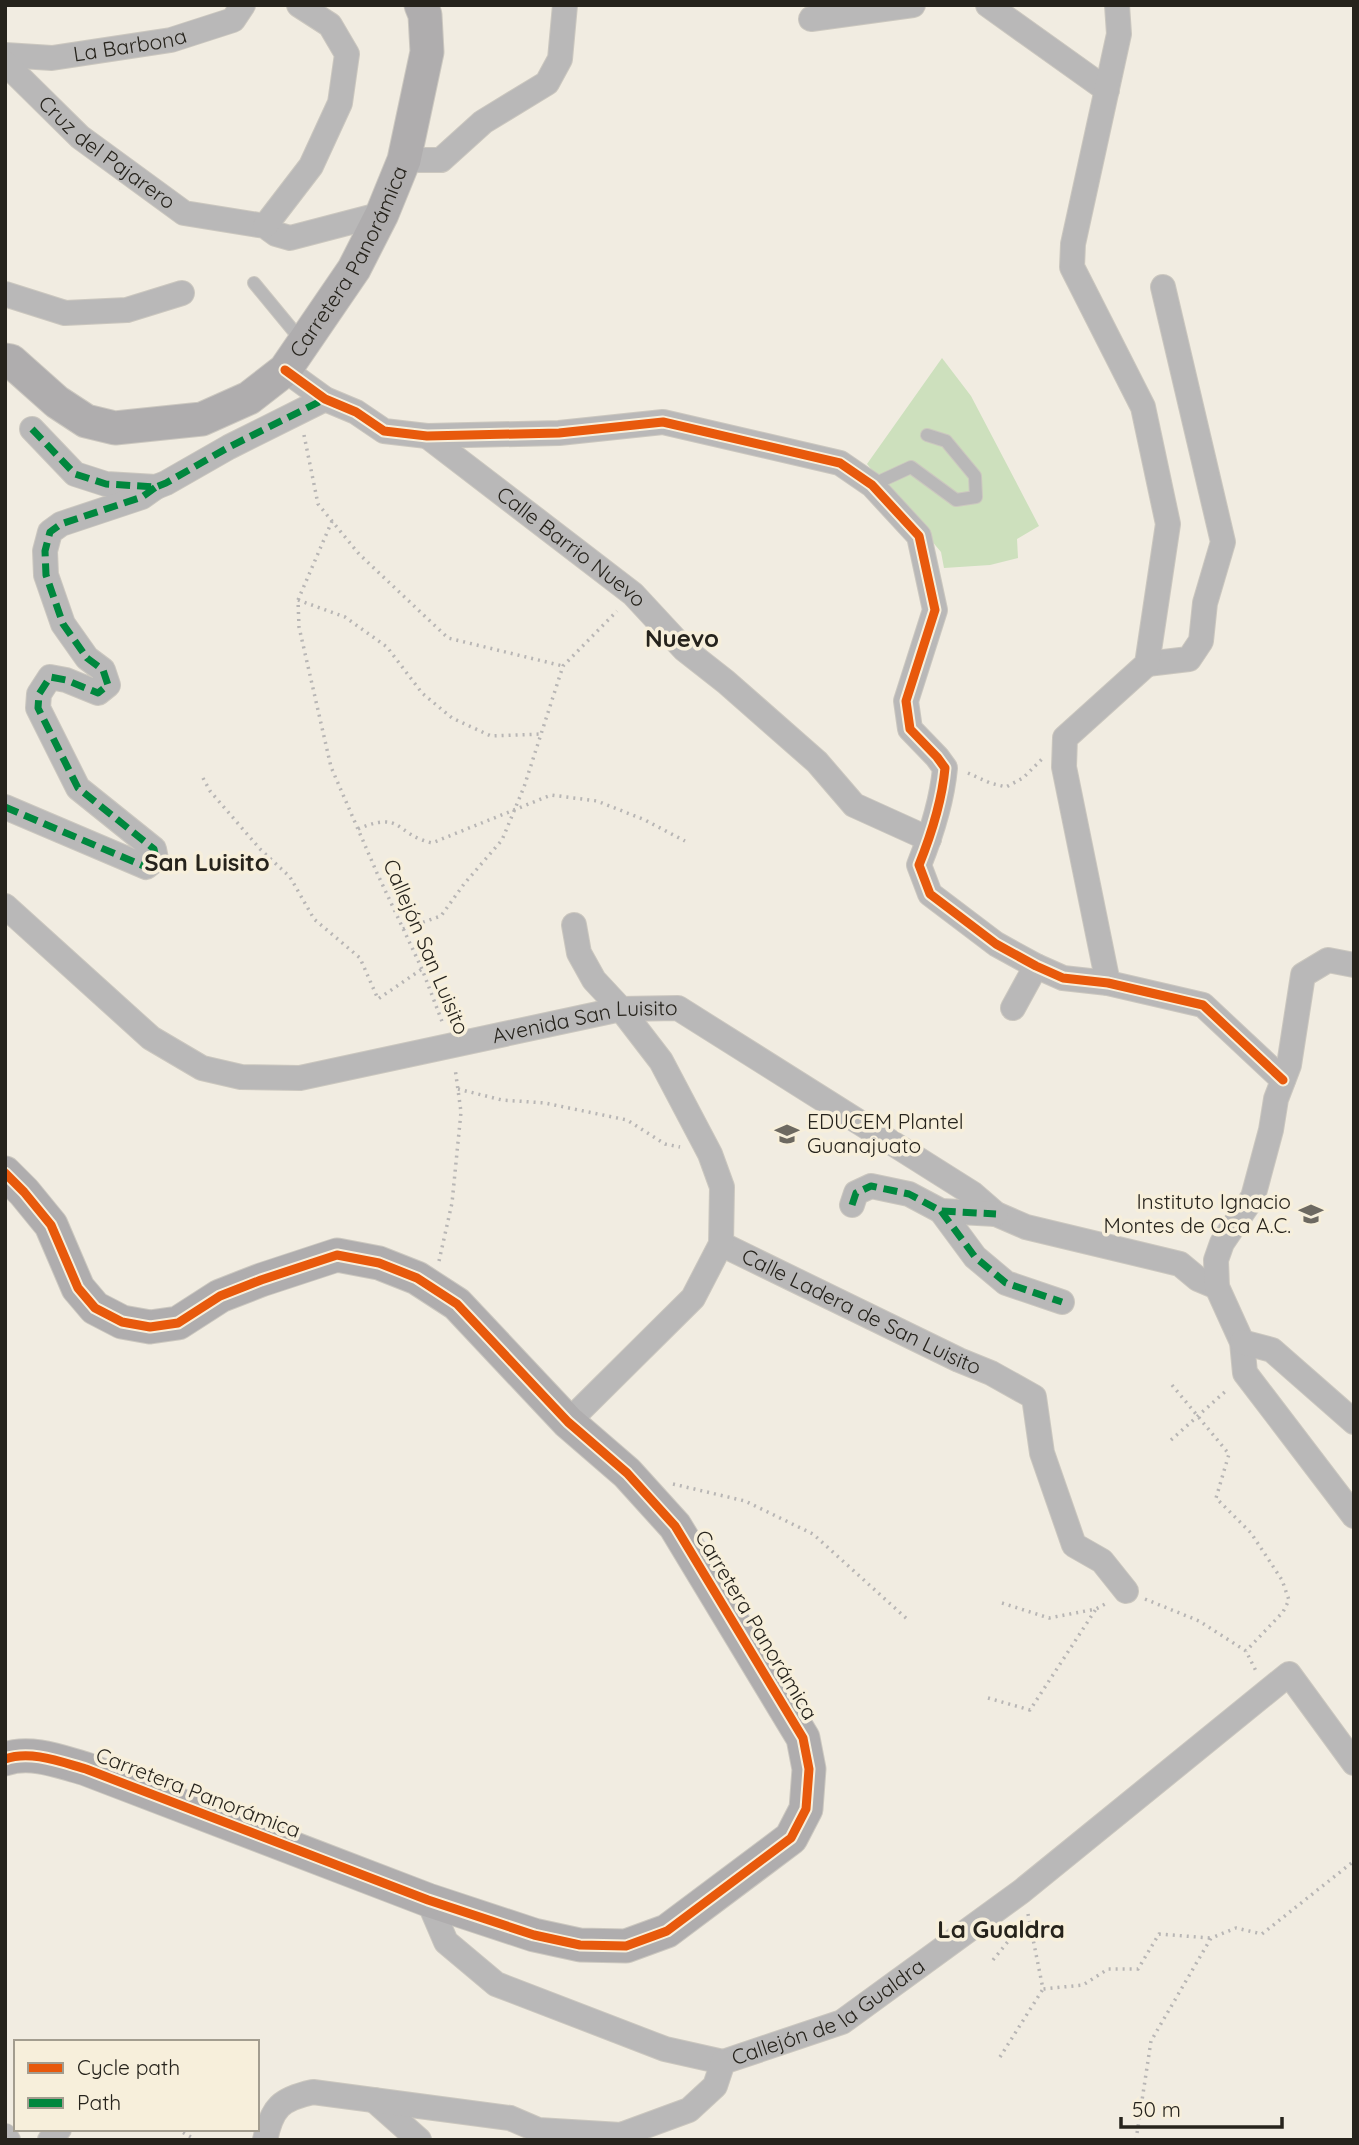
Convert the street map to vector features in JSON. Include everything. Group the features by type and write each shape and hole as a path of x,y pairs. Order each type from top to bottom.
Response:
{"street":[{"name":"La Barbona","path":"5,55 52,58 171,40 233,20 243,5"},
{"path":"265,226 311,166 340,103 347,54 330,25 299,5"},
{"name":"Carretera Panorámica","path":"5,360 11,361 57,402 86,421 115,428 202,419 249,398 285,370 354,270 382,214 404,160 427,52 425,15 421,5"},
{"path":"404,160 441,160 484,122 547,83 560,60 565,5"},
{"path":"811,19 913,5"},
{"path":"988,5 1107,90"},
{"path":"1098,5 1119,34"},
{"path":"1117,5 1119,34 1073,244 1072,267 1143,407 1168,524 1147,664"},
{"name":"Cruz del Pajarero","path":"5,63 80,137 184,213 265,226 276,234 290,238 382,214"},
{"path":"1108,983 1064,767 1065,738 1147,664 1189,659 1201,640 1205,603 1223,542 1163,287"},
{"path":"5,294 65,313 127,310 182,293"},
{"path":"285,370 325,400 356,412 384,431 427,436 559,433 663,422 840,463 872,485 919,536 935,610 906,701 910,729 946,768 929,839 919,865 930,894 996,944 1036,967 1063,978 1108,983 1203,1005 1283,1080"},
{"path":"5,807 146,867 156,859 154,849 78,788 38,708 39,694 50,677 66,680 98,694 108,685 103,670 87,658 63,624 46,575 45,551 50,532 61,524 142,497 156,487 325,400"},
{"path":"32,429 75,474 106,484 156,487"},
{"name":"Calle Barrio Nuevo","path":"427,436 633,594 684,649 817,762 854,805 929,839"},
{"name":"Avenida San Luisito","path":"5,906 151,1038 202,1068 241,1077 300,1078 621,1009 678,1008 973,1194 996,1214 1026,1227 1180,1264 1198,1279 1217,1287"},
{"name":"Calle Ladera de San Luisito","path":"574,925 579,953 594,980 621,1009 661,1061 710,1154 722,1187 721,1244 991,1373 1034,1397 1042,1453 1074,1545 1102,1561 1136,1596"},
{"path":"1354,965 1328,960 1303,975 1289,1065 1276,1100 1253,1197 1222,1243 1216,1260 1217,1287 1242,1342 1245,1373 1354,1517"},
{"path":"1013,1008 1036,967"},
{"name":"Carretera Panorámica","path":"5,1173 51,1225 78,1288 95,1308 122,1322 150,1328 178,1323 220,1296 337,1255 379,1263 417,1278 457,1304 568,1422 627,1473 675,1526 803,1738 809,1769 806,1809 791,1838 667,1931 626,1946 580,1945 534,1935 428,1900 86,1769 44,1757 5,1759"},
{"path":"852,1205 856,1193 871,1185 909,1194 941,1211 996,1214"},
{"path":"941,1211 975,1257 1006,1283 1062,1302"},
{"path":"568,1422 693,1298 721,1244"},
{"path":"1242,1342 1272,1350 1354,1422"},
{"path":"1269,1690 1289,1674 1354,1763"},
{"name":"Callejón de la Gualdra","path":"428,1900 446,1942 496,1984 665,2049 723,2062 842,2022 1022,1891 1269,1690"},
{"path":"265,2140 272,2114 291,2097 313,2092 510,2118 538,2130 621,2135 690,2110 715,2086 723,2062"},
{"path":"374,2100 419,2140"}],"lane":[{"path":"254,283 304,343"},
{"path":"872,485 911,467 956,500 976,497 975,476 946,440 927,435"}],"path":[{"path":"300,412 318,504 359,554 448,638 563,666"},
{"path":"332,521 298,600 345,617 387,646 422,693 452,718 491,736 541,734"},
{"path":"403,929 441,916 502,840 563,666 633,594"},
{"path":"946,768 964,771 1006,787 1023,778 1065,738"},
{"path":"203,778 210,792 260,849 290,877 314,919 360,958 378,999 422,969"},
{"path":"358,829 377,821 394,822 418,840 432,844 551,795 597,801 645,820 685,841"},
{"path":"458,1089 502,1100 545,1103 627,1120 665,1144 710,1154"},
{"path":"1171,1440 1245,1373"},
{"path":"1172,1385 1229,1454 1216,1498 1251,1533 1282,1580 1289,1600 1283,1612 1246,1651"},
{"path":"666,1482 745,1501 813,1534 907,1619"},
{"path":"1002,1604 1049,1618 1096,1609 1136,1596 1199,1621 1246,1651 1269,1690"},
{"path":"988,1698 1030,1710 1096,1609"},
{"path":"1043,1989 1083,1985 1108,1969 1138,1969 1159,1934 1211,1938 1236,1928 1262,1934 1354,1861"},
{"path":"1000,2057 1043,1989 1022,1891"},
{"path":"993,1960 1028,1916"},
{"path":"1136,2140 1151,2041 1211,1938"},
{"path":"180,2131 196,2140"}],"green space":[{"path":"942,358 971,396 1039,526 1017,539 1018,558 990,565 944,568 941,552 867,464"}],"marked path":[{"path":"32,429 75,474 106,484 156,487 325,399"},
{"path":"5,807 146,867 156,859 154,849 78,788 38,708 39,694 50,677 66,680 98,693 108,685 103,670 87,658 63,624 46,575 45,551 50,532 61,524 142,497 156,487"},
{"path":"852,1205 856,1193 871,1186 909,1194 941,1211 996,1214"},
{"path":"941,1211 975,1257 1006,1283 1062,1302"}],"cycle path":[{"path":"285,370 325,399 356,412 384,431 427,436 559,433 663,422 840,463 872,485 919,536 935,610 906,701 910,729 945,768 935,818 919,865 930,894 996,944 1063,978 1108,983 1203,1005 1283,1080"},
{"path":"5,1173 51,1225 78,1288 95,1308 122,1322 150,1327 178,1323 220,1296 337,1255 379,1263 417,1278 457,1304 568,1422 627,1473 675,1526 803,1738 809,1769 806,1809 791,1838 667,1931 626,1946 580,1945 534,1935 428,1900 86,1769 35,1756 5,1759"}],"place":[{"name":"EDUCEM Plantel Guanajuato","path":"787,1134"},
{"name":"Instituto Ignacio Montes de Oca A.C.","path":"1311,1214"}],"district":[{"name":"Nuevo","path":"682,639"},
{"name":"San Luisito","path":"207,863"},
{"name":"La Gualdra","path":"1001,1930"}]}
